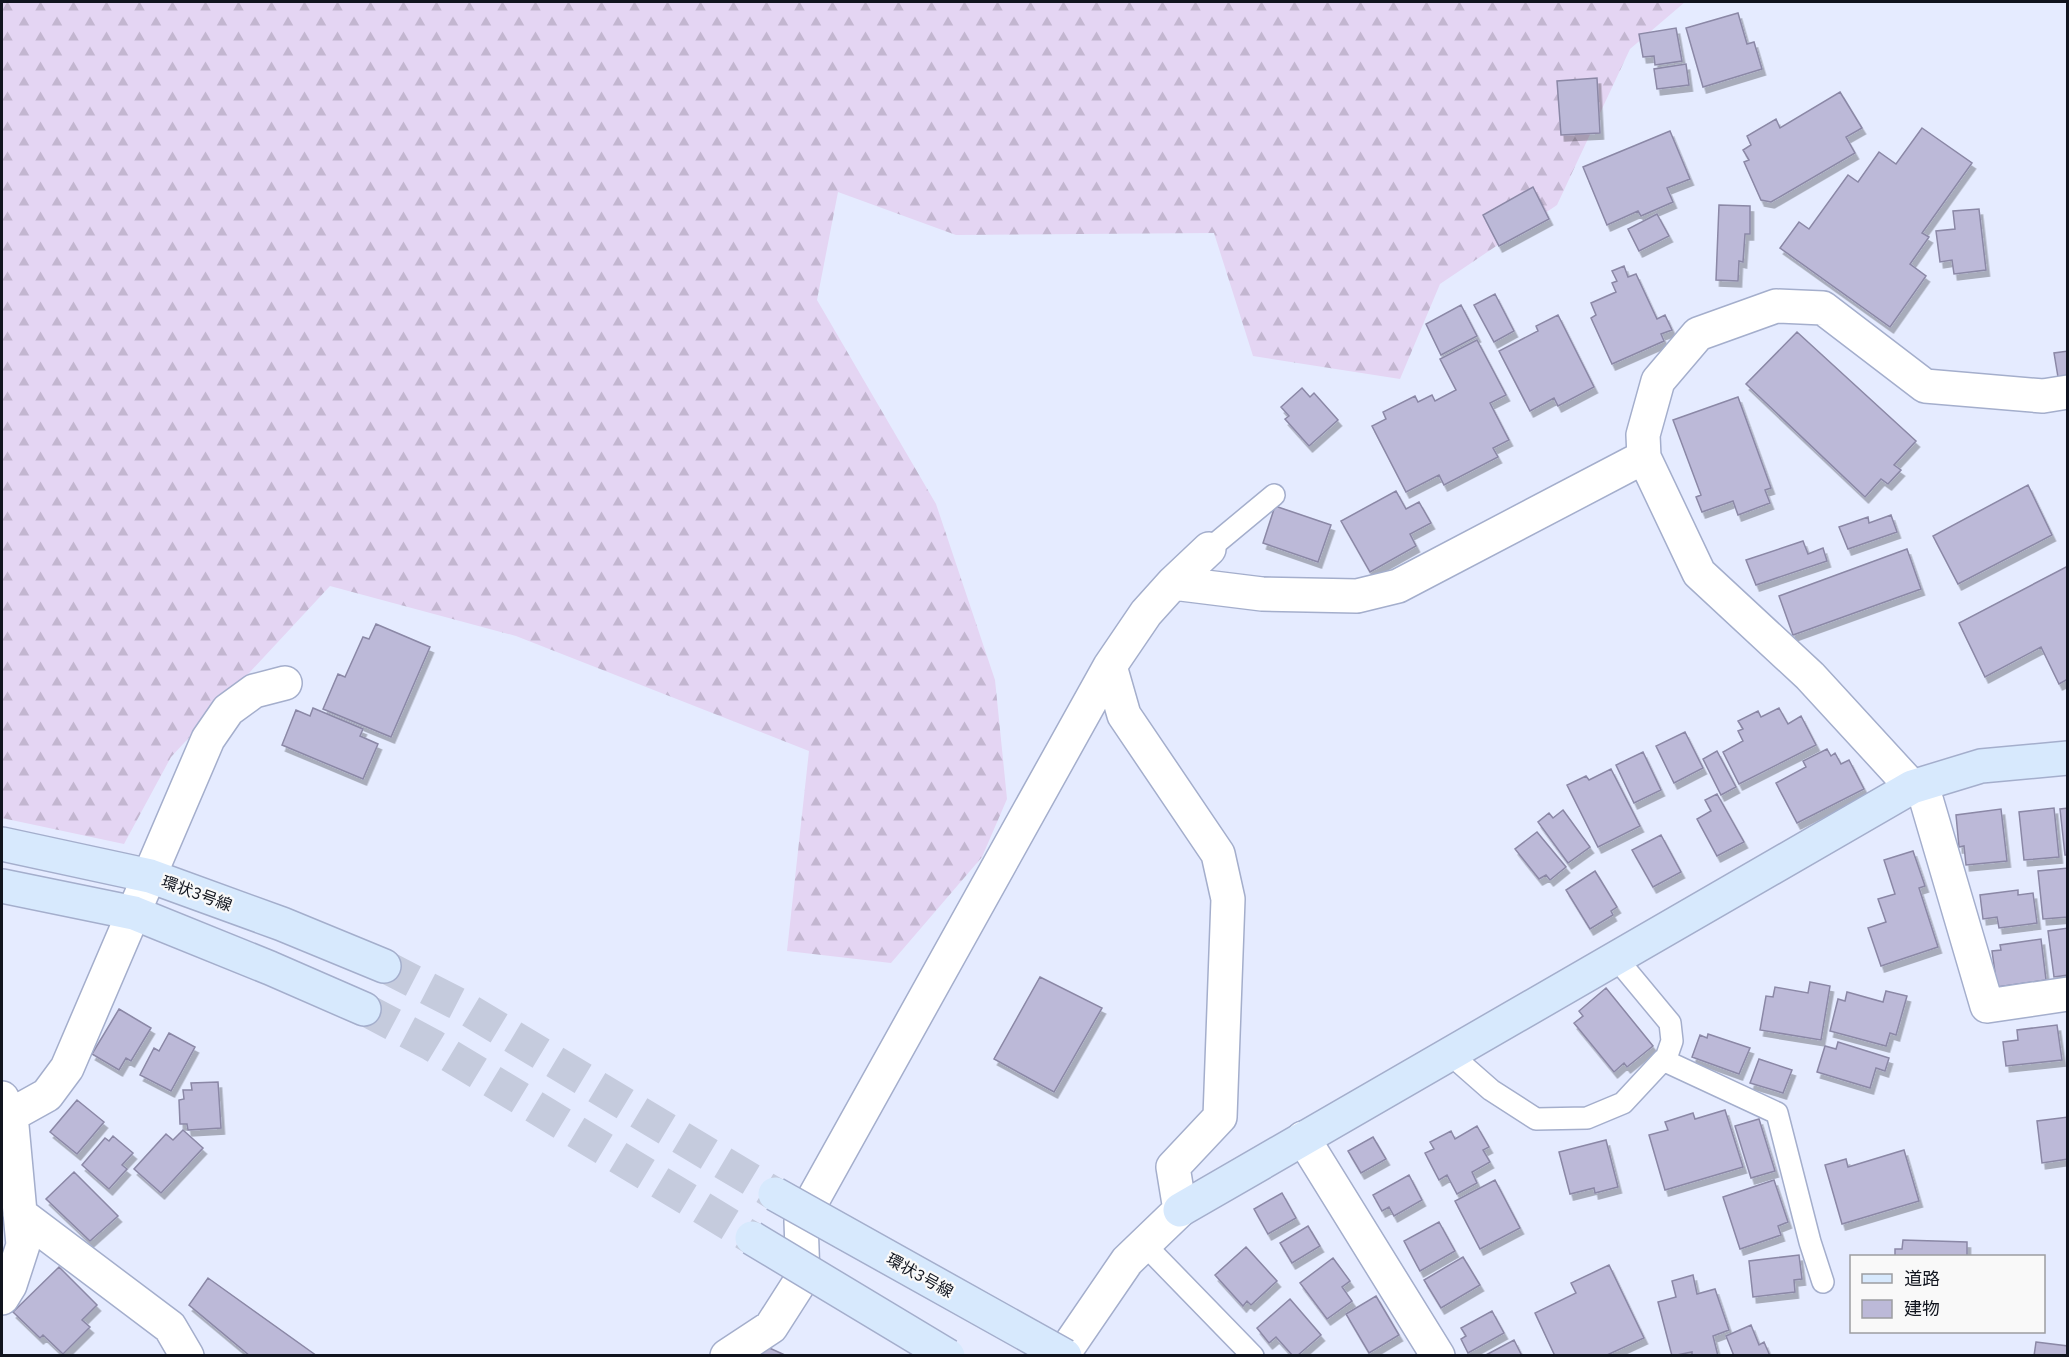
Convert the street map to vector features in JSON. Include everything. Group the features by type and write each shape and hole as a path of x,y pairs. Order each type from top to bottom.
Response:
{"street":[{"path":"2067,392 2043,396 1925,386 1823,308 1776,306 1698,334 1658,381 1643,435 1644,457 1699,573 1810,676 1917,786 1987,1006 2067,994"},
{"path":"1173,583 1262,594 1358,596 1398,586 1644,457"},
{"path":"727,1356 771,1327 803,1277 801,1221 1110,666 1146,613 1173,583 1209,549"},
{"path":"1110,666 1124,715 1218,854 1228,899 1220,1118 1173,1167 1180,1210"},
{"path":"2,1298 10,1285 23,1245 6,1106 46,1095 67,1068 208,740 228,710 254,691 285,683"},
{"path":"1064,1356 1127,1261 1180,1210 1917,786 1981,766 2067,758"},
{"name":"環状3号線","path":"2,844 150,876 282,924 384,966"},
{"path":"2,886 134,913 364,1009"},
{"path":"1303,1138 1438,1356"},
{"name":"環状3号線","path":"775,1194 1064,1356"},
{"path":"20,1214 170,1327 187,1356"},
{"path":"752,1238 948,1356"}],"lane":[{"path":"1209,549 1274,495"},
{"path":"1616,958 1670,1023 1672,1041 1665,1061"},
{"path":"1450,1054 1491,1090 1536,1119 1587,1118 1623,1103 1663,1060 1777,1113 1810,1242 1824,1282"},
{"path":"1144,1244 1253,1356"}],"green space":[{"path":"2,2 1685,2 1630,49 1557,205 1440,284 1400,379 1253,356 1214,233 956,235 838,192 817,300 936,504 995,680 1007,799 982,857 891,963 787,951 809,751 516,636 330,586 171,757 124,844 2,818"}],"building":[{"path":"1738,13 1747,44 1754,42 1762,69 1703,87 1686,28"},
{"path":"1676,28 1682,61 1655,65 1654,56 1643,57 1639,34"},
{"path":"1686,64 1689,85 1657,89 1654,69"},
{"path":"1597,78 1600,133 1561,135 1557,81"},
{"path":"1840,92 1862,128 1846,137 1855,153 1771,202 1761,200 1744,162 1749,160 1743,150 1751,145 1747,136 1776,119 1780,128"},
{"path":"1922,128 1972,163 1922,233 1929,237 1910,264 1926,276 1890,327 1780,248 1799,222 1809,229 1848,175 1858,182 1879,152 1896,164"},
{"path":"1670,131 1690,179 1667,188 1673,202 1641,216 1638,211 1607,225 1583,167"},
{"path":"1533,187 1549,219 1499,246 1483,215"},
{"path":"1719,205 1750,206 1750,234 1745,234 1743,262 1739,261 1738,281 1716,280"},
{"path":"1979,209 1986,270 1954,274 1952,260 1940,262 1936,231 1955,229 1953,211"},
{"path":"1657,214 1669,236 1639,251 1628,229"},
{"path":"1624,266 1628,277 1636,274 1657,319 1665,315 1672,330 1661,334 1664,341 1612,364 1591,318 1596,315 1591,303 1616,292 1612,283 1617,281 1612,271"},
{"path":"1495,294 1514,331 1494,342 1474,305"},
{"path":"1461,305 1477,336 1441,355 1426,324"},
{"path":"1558,315 1594,387 1558,406 1554,398 1530,411 1499,351 1538,331 1536,326"},
{"path":"1797,332 1916,441 1894,465 1901,470 1888,484 1881,479 1865,497 1746,384"},
{"path":"1477,340 1506,395 1490,403 1509,440 1493,448 1498,457 1444,485 1439,475 1406,492 1372,426 1386,419 1383,412 1415,396 1418,402 1432,395 1435,401 1456,390 1440,359"},
{"path":"2068,351 2068,376 2058,377 2054,353"},
{"path":"1302,388 1310,397 1314,393 1338,420 1309,446 1285,419 1289,416 1281,407"},
{"path":"1738,397 1771,488 1765,490 1770,503 1738,515 1733,501 1702,512 1696,497 1701,495 1673,420"},
{"path":"2028,485 2052,535 1958,584 1933,536"},
{"path":"1396,491 1406,509 1419,502 1431,523 1410,534 1416,546 1370,572 1341,521"},
{"path":"1275,506 1331,525 1318,562 1263,543"},
{"path":"1891,515 1897,532 1848,549 1839,527 1868,517 1869,523"},
{"path":"1803,541 1808,554 1823,548 1827,561 1756,585 1746,560"},
{"path":"1907,549 1921,589 1793,635 1779,596"},
{"path":"2068,566 2068,679 2059,684 2041,647 1985,677 1959,623"},
{"path":"376,624 430,647 391,737 323,709 338,674 345,677 363,637 369,639"},
{"path":"313,708 363,729 360,736 378,744 363,779 282,745 296,710 310,716"},
{"path":"1779,708 1788,724 1801,716 1816,745 1739,784 1723,752 1743,741 1738,731 1743,729 1738,721 1758,711 1761,717"},
{"path":"1685,732 1703,768 1674,783 1656,746"},
{"path":"1827,749 1831,756 1835,753 1841,764 1849,760 1864,789 1797,823 1776,783 1806,767 1803,761"},
{"path":"1717,751 1736,787 1721,795 1703,759"},
{"path":"1643,752 1661,790 1634,803 1616,765"},
{"path":"1611,769 1640,826 1598,847 1567,785 1586,776 1589,780"},
{"path":"1717,794 1744,842 1717,856 1697,819 1711,811 1705,800"},
{"path":"2054,808 2059,857 2024,860 2019,812"},
{"path":"2068,808 2068,855 2065,855 2060,809"},
{"path":"2001,809 2007,861 1966,865 1964,846 1959,847 1956,815"},
{"path":"1563,810 1590,847 1568,863 1538,822 1549,813 1553,818"},
{"path":"1537,832 1566,867 1550,880 1546,875 1539,879 1515,849"},
{"path":"1661,835 1681,872 1653,887 1632,850"},
{"path":"1913,851 1925,886 1919,888 1938,947 1881,966 1868,928 1886,922 1878,899 1895,894 1884,860"},
{"path":"2068,868 2068,917 2043,919 2038,871"},
{"path":"1595,871 1617,907 1611,911 1613,915 1590,929 1566,890"},
{"path":"2018,890 2018,895 2033,893 2037,923 1999,928 1997,917 1983,919 1980,895"},
{"path":"2068,928 2068,975 2054,977 2048,931"},
{"path":"2041,939 2046,980 1997,987 1992,951 2001,950 2000,945"},
{"path":"1040,977 1102,1008 1054,1092 994,1059"},
{"path":"1810,982 1830,986 1821,1040 1760,1030 1766,996 1773,997 1775,987 1808,993"},
{"path":"1606,988 1653,1046 1627,1067 1624,1063 1614,1072 1574,1023 1583,1016 1579,1011"},
{"path":"1886,991 1907,996 1896,1035 1890,1033 1886,1046 1830,1031 1838,999 1845,1001 1847,992 1883,1002"},
{"path":"119,1009 151,1028 131,1061 126,1058 119,1070 92,1054"},
{"path":"2057,1025 2062,1060 2006,1066 2003,1042 2018,1040 2017,1030"},
{"path":"169,1033 195,1047 171,1091 140,1075 154,1048 159,1051"},
{"path":"1708,1034 1750,1048 1739,1074 1692,1057 1700,1035 1707,1038"},
{"path":"1838,1042 1889,1058 1885,1071 1876,1068 1870,1088 1817,1072 1825,1046 1836,1049"},
{"path":"1759,1059 1792,1070 1783,1093 1750,1083"},
{"path":"218,1082 221,1128 188,1130 187,1124 180,1124 179,1100 184,1099 183,1090 192,1090 191,1083"},
{"path":"77,1100 104,1122 77,1154 50,1132"},
{"path":"1725,1110 1743,1167 1665,1190 1649,1135 1668,1130 1665,1122 1693,1113 1695,1119"},
{"path":"2068,1117 2068,1159 2042,1163 2037,1121"},
{"path":"1759,1119 1775,1171 1751,1178 1735,1126"},
{"path":"1477,1126 1489,1147 1483,1150 1490,1162 1472,1172 1477,1183 1457,1194 1447,1175 1439,1180 1425,1153 1434,1149 1430,1142 1451,1131 1455,1139"},
{"path":"183,1130 203,1148 161,1193 134,1169 166,1134 173,1140"},
{"path":"113,1136 133,1153 122,1165 127,1169 109,1189 82,1165 105,1138 109,1141"},
{"path":"1373,1137 1386,1159 1361,1173 1348,1151"},
{"path":"1606,1140 1618,1187 1595,1193 1594,1188 1570,1194 1559,1152"},
{"path":"1904,1150 1919,1201 1842,1224 1825,1165 1846,1159 1848,1167"},
{"path":"74,1172 118,1216 90,1241 46,1199"},
{"path":"1409,1175 1422,1200 1394,1216 1389,1207 1382,1211 1373,1195"},
{"path":"1495,1180 1520,1228 1480,1249 1455,1201"},
{"path":"1774,1180 1788,1222 1778,1226 1781,1235 1740,1249 1723,1197"},
{"path":"1282,1193 1296,1218 1268,1234 1254,1209"},
{"path":"1439,1222 1455,1251 1420,1271 1404,1241"},
{"path":"1308,1226 1320,1246 1292,1263 1280,1243"},
{"path":"1903,1240 1967,1242 1967,1255 1895,1255 1895,1249 1902,1249"},
{"path":"1246,1247 1277,1281 1251,1305 1247,1301 1243,1306 1215,1275"},
{"path":"1799,1255 1802,1279 1794,1280 1795,1292 1753,1297 1749,1261"},
{"path":"1463,1257 1480,1285 1441,1308 1424,1280"},
{"path":"1333,1258 1350,1281 1342,1287 1352,1301 1327,1319 1300,1283"},
{"path":"1609,1265 1644,1338 1605,1356 1555,1356 1535,1313 1576,1293 1571,1283"},
{"path":"59,1267 97,1305 82,1320 90,1327 63,1354 43,1335 40,1338 13,1312"},
{"path":"1693,1275 1697,1294 1715,1289 1729,1330 1713,1336 1718,1356 1692,1356 1692,1352 1672,1356 1658,1302 1676,1297 1672,1281"},
{"path":"208,1278 317,1356 250,1356 189,1305"},
{"path":"1376,1296 1399,1335 1369,1353 1346,1314"},
{"path":"1290,1299 1321,1335 1297,1356 1293,1356 1276,1337 1269,1343 1257,1328"},
{"path":"1492,1311 1504,1333 1468,1353 1461,1339 1466,1336 1461,1328"},
{"path":"1751,1325 1759,1345 1764,1342 1770,1356 1734,1356 1726,1336"},
{"path":"1514,1340 1522,1356 1484,1356"},
{"path":"2036,1342 2068,1346 2068,1356 2034,1356"},
{"path":"765,1346 787,1356 761,1356"}],"tunnel":[{"path":"384,966 460,1005 775,1194"},
{"path":"364,1009 432,1045 752,1238"}]}
